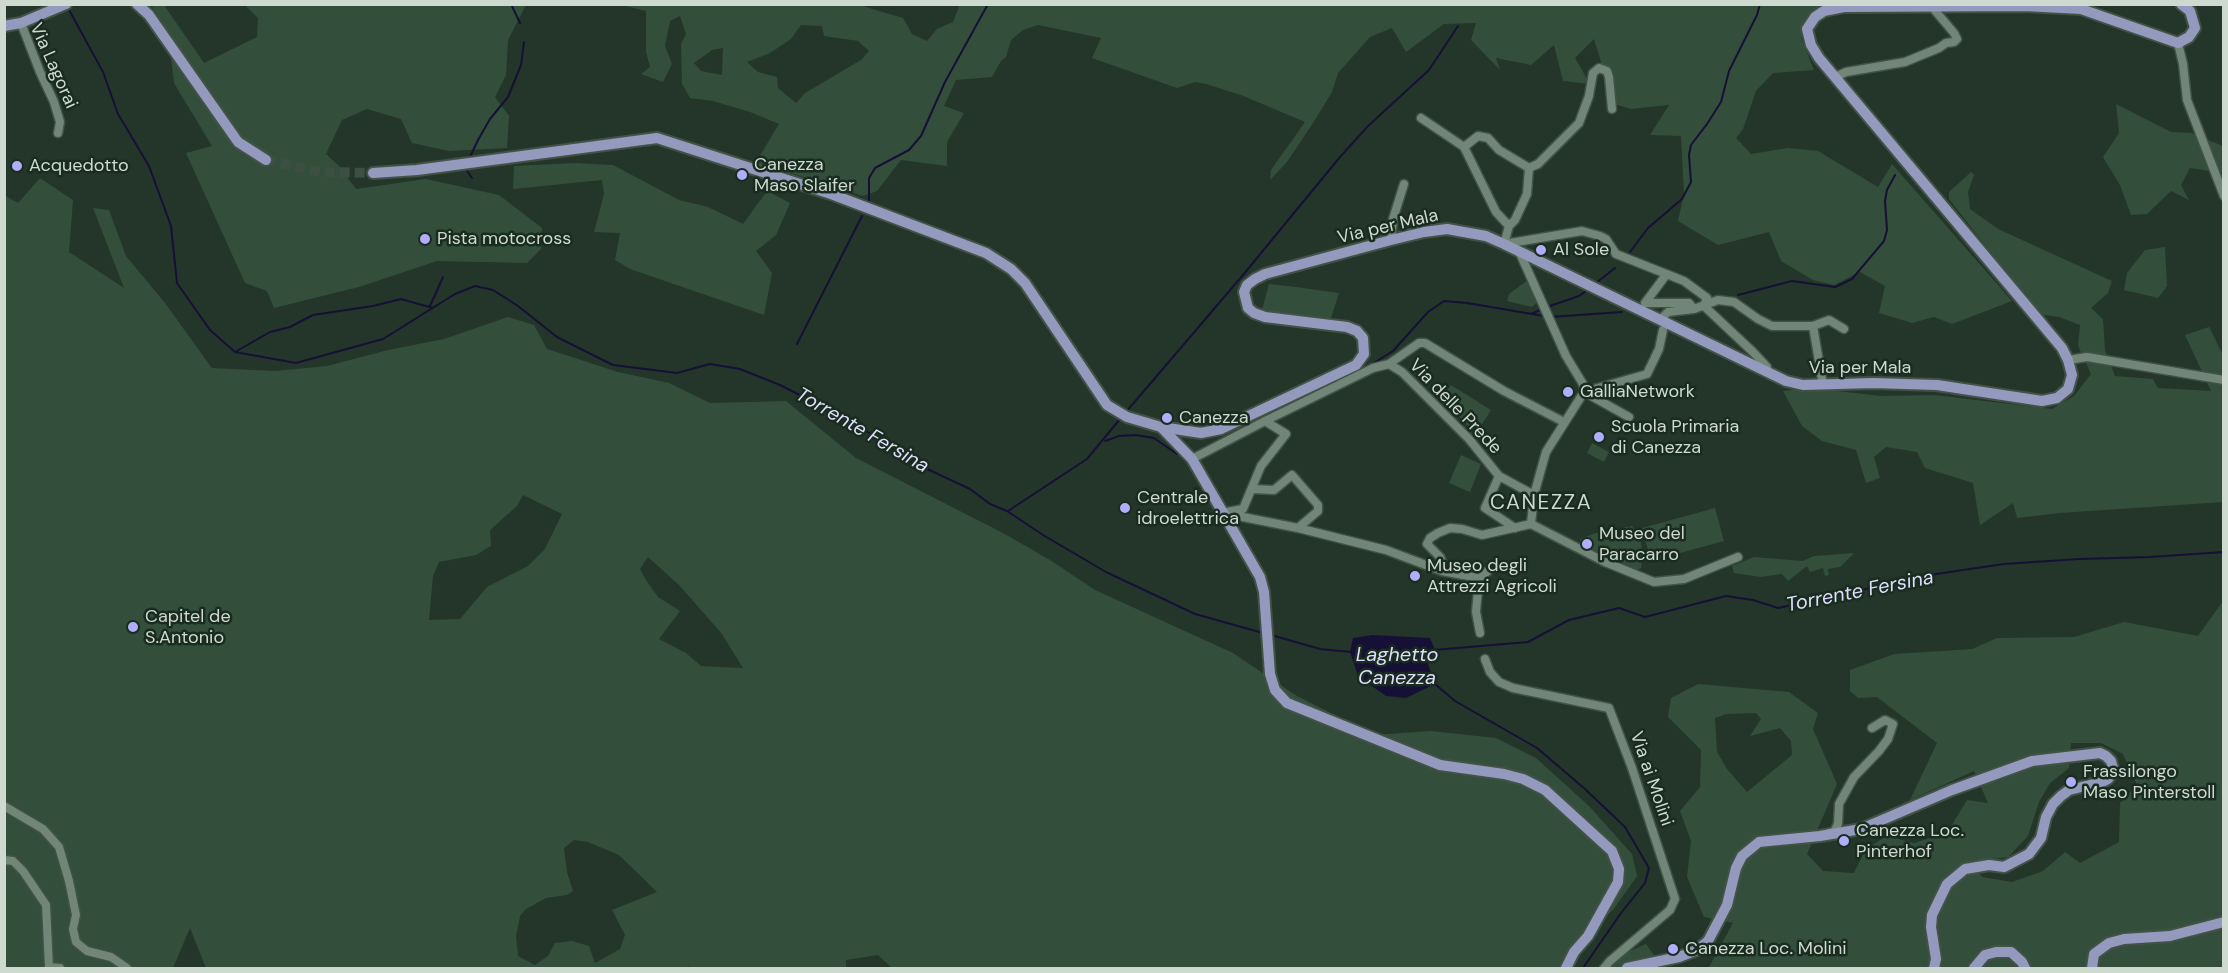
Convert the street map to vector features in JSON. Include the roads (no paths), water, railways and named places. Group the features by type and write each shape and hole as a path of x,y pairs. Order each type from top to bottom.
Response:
{"main road":[{"path":"21,23 66,4"},
{"path":"136,4 149,15 238,142 266,160"},
{"path":"2068,360 2062,348 1818,58 1810,45 1807,29 1815,17 1824,10 1844,7 2025,6 2081,9 2178,43 2189,37 2195,28 2190,10 2181,4"},
{"name":"Via Lagorai","path":"4,26 21,23"},
{"path":"373,173 417,170 657,138 831,194 986,253 1011,269 1025,283 1107,405 1122,415 1161,427 1191,431 1183,448"},
{"name":"Via per Mala","path":"1191,431 1201,433 1221,429 1356,365 1364,354 1363,338 1357,331 1347,327 1254,314 1248,308 1245,300 1247,285 1265,274 1391,240 1447,229 1486,236 1519,250 1766,372 1786,381 1803,385 1873,383 1937,385 2042,401 2056,398 2068,389 2072,375 2068,360"},
{"path":"1161,427 1192,459 1256,567 1264,592 1270,674 1275,690 1287,703 1440,765 1524,779 1545,790 1612,851 1619,868 1618,882 1588,936 1574,952 1566,969"},
{"path":"1627,969 1678,957 1697,950 1708,941 1727,905 1742,856 1759,842 1861,829 1952,790 2032,761 2100,753 2106,756 2111,761 2112,774 2102,782 2069,790 2053,804 2046,816 2041,838 2029,854 2004,867 1989,865 1965,869 1947,884 1932,915 1931,927 1936,959 1934,969"},
{"path":"2092,969 2094,954 2109,943 2124,939 2170,936 2223,922"},
{"path":"1974,969 1985,955 2011,952 2022,962 2025,969"}],"street":[{"path":"1835,77 1846,72 1905,62 1946,43 1954,42 1957,39 1954,33 1932,7"},
{"name":"Via Lagorai","path":"21,23 54,102 60,122 58,133"},
{"path":"2178,43 2187,100 2223,196"},
{"path":"1529,168 1538,164 1579,123 1589,96 1593,74 1599,68 1607,71 1609,77 1612,109"},
{"path":"1421,118 1464,147 1496,212 1509,226"},
{"path":"1464,147 1478,136 1488,138 1499,150 1529,168"},
{"path":"1529,168 1527,194 1515,220 1509,226 1504,244 1582,231 1606,239 1616,254 1684,281 1707,298 1704,306"},
{"path":"1391,240 1393,219 1404,184"},
{"path":"1519,250 1566,356 1583,384 1584,392"},
{"path":"1647,303 1666,275"},
{"path":"1664,316 1668,312 1694,309 1718,300 1734,302 1772,326 1813,326 1829,320 1844,329"},
{"path":"1633,307 1647,303 1689,303 1694,309"},
{"path":"1704,306 1753,352 1767,367 1766,372"},
{"path":"1813,326 1823,385"},
{"path":"1531,524 1534,495 1546,452 1584,392 1647,374 1659,349 1664,330"},
{"path":"1389,364 1419,343 1425,343 1504,391 1564,422"},
{"path":"2068,360 2086,357 2223,380"},
{"name":"Via delle Prede","path":"1192,459 1373,368 1389,364 1402,372 1469,439 1499,476"},
{"path":"1584,392 1629,417"},
{"path":"1223,513 1243,509 1261,466 1286,434 1265,421"},
{"path":"1252,489 1274,490 1292,475 1318,505 1318,511 1298,528"},
{"path":"1515,528 1485,507 1499,476 1534,495"},
{"path":"1223,513 1298,528 1386,550 1442,571 1479,578"},
{"path":"1442,571 1444,566 1440,557 1427,544 1430,538 1438,533 1450,528 1462,528 1482,535 1531,524 1596,558 1654,582 1684,579 1738,557"},
{"path":"1480,633 1476,612 1479,578 1488,571"},
{"name":"Via ai Molini","path":"1485,659 1494,677 1499,682 1513,688 1609,708 1675,899 1670,910 1610,961 1604,969"},
{"path":"1820,836 1834,831 1838,824 1839,804 1854,777 1888,739 1893,724 1885,720 1872,729"},
{"path":"4,806 43,829 59,847 76,915 72,929 76,942 87,951 111,957 126,969"},
{"path":"4,860 13,861 23,871 46,905 49,967 60,969"}],"water":[{"name":"Laghetto Canezza","path":"1372,635 1430,638 1435,650 1427,661 1435,684 1406,698 1386,696 1358,676 1350,652 1353,638"}],"waterway":[{"path":"511,4 520,23"},
{"path":"869,201 869,178 875,168 909,150 921,136 945,82 988,4"},
{"path":"1630,252 1648,228 1682,199 1691,182 1689,155 1691,145 1721,102 1729,71 1757,15 1760,4"},
{"name":"Torrente Fersina","path":"68,8 103,72 118,114 149,166 171,226 177,283 210,330 235,352 296,363 383,339 455,294 475,286 493,290 518,306 557,337 613,365 677,373 710,364 740,369 780,385 853,422 910,461 970,489 990,504 1007,511 1106,572 1195,614 1263,633"},
{"path":"1126,412 1340,157 1368,126 1429,70 1458,26"},
{"path":"470,157 490,119 508,97 521,65 524,42"},
{"path":"467,171 472,178"},
{"path":"1738,295 1792,281 1835,287 1852,279 1884,241 1887,230 1885,201 1887,190 1895,175"},
{"path":"797,344 862,216"},
{"path":"1596,283 1615,268"},
{"path":"430,306 443,277"},
{"path":"1547,307 1579,296 1586,291"},
{"path":"235,352 270,332 290,327 313,315 373,306 401,299 433,308"},
{"path":"1372,364 1393,351 1428,312 1444,301 1544,316"},
{"path":"1660,308 1672,307"},
{"path":"1531,314 1542,309"},
{"path":"1550,317 1622,312"},
{"path":"1289,405 1300,399"},
{"path":"1008,511 1087,459 1120,419"},
{"path":"1198,451 1251,424"},
{"path":"1105,441 1119,436 1135,435 1154,438 1177,454"},
{"name":"Torrente Fersina","path":"1434,650 1528,642 1569,620 1619,608 1645,617 1726,596 1753,600 1778,608 1936,574 2004,564 2224,552"},
{"name":"Torrente Fersina","path":"1271,635 1320,649 1351,652"},
{"path":"1435,684 1455,701 1537,748 1585,789 1625,827 1649,868 1645,883 1583,968"}],"tunnel":[{"path":"266,160 320,172 373,173"}],"place":[{"name":"Acquedotto","path":"17,166"},
{"name":"Canezza Maso Slaifer","path":"742,175"},
{"name":"Pista motocross","path":"425,239"},
{"name":"Al Sole","path":"1541,250"},
{"name":"GalliaNetwork","path":"1568,392"},
{"name":"Canezza","path":"1167,418"},
{"name":"Scuola Primaria di Canezza","path":"1599,437"},
{"name":"Centrale idroelettrica","path":"1125,508"},
{"name":"Museo del Paracarro","path":"1587,544"},
{"name":"Museo degli Attrezzi Agricoli","path":"1415,576"},
{"name":"Capitel de S.Antonio","path":"133,627"},
{"name":"Frassilongo Maso Pinterstoll","path":"2071,782"},
{"name":"Canezza Loc. Pinterhof","path":"1844,841"},
{"name":"Canezza Loc. Molini","path":"1673,949"}],"district":[{"name":"CANEZZA","path":"1541,503"}]}
